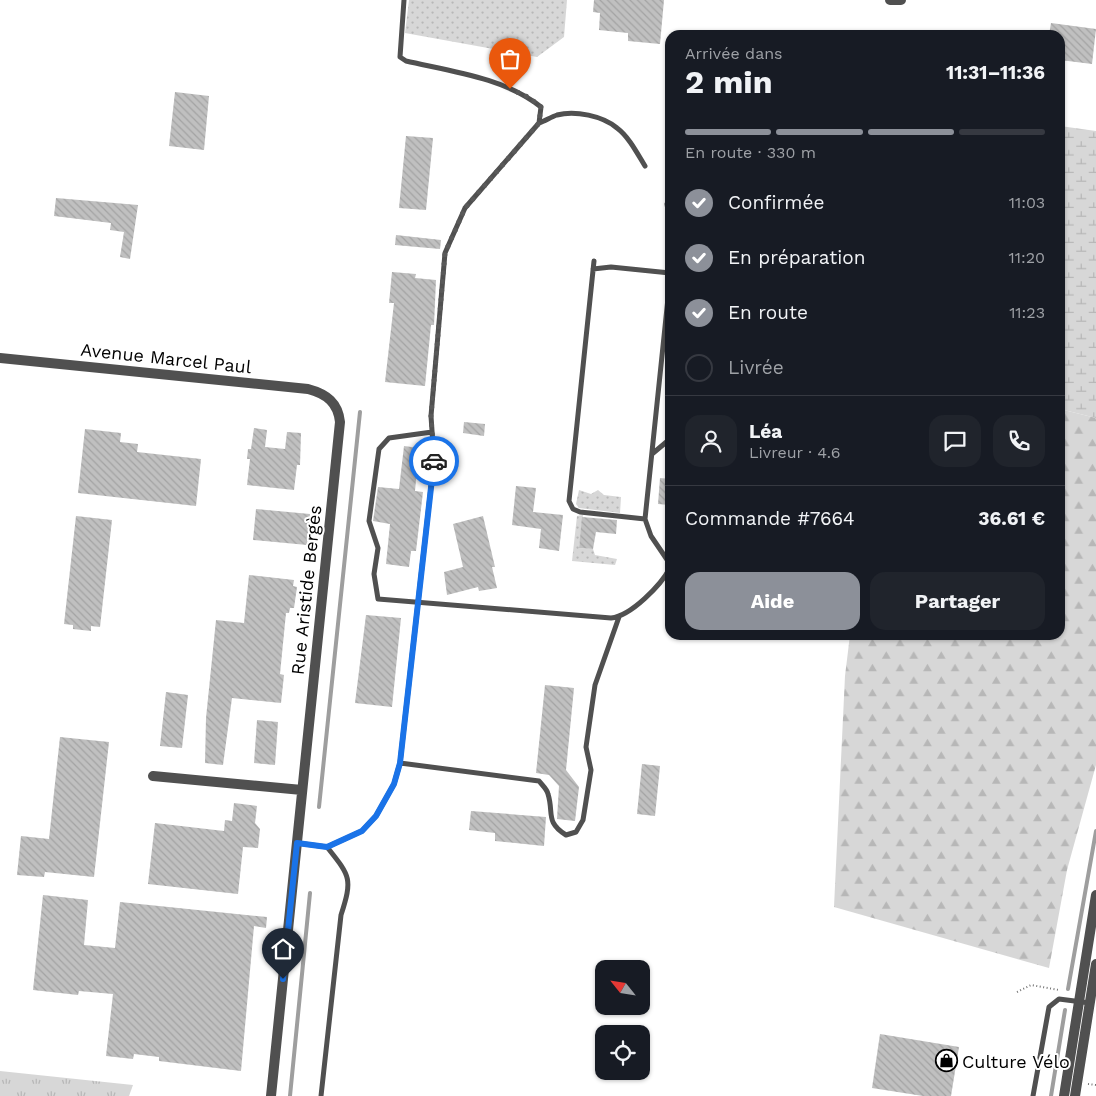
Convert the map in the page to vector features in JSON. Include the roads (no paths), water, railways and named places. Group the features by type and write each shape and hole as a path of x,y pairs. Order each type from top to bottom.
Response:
{"street":[{"path":"890,0 901,0"},
{"name":"Avenue Marcel Paul","path":"0,358 308,390 328,396"},
{"name":"Rue Aristide Bergès","path":"271,1096 340,422 339,412 328,396"},
{"path":"153,776 302,790"},
{"path":"1064,1096 1096,895"},
{"path":"1075,1096 1096,964"}],"lane":[{"path":"404,0 400,57 406,61 491,82 528,97 541,107 539,123"},
{"path":"297,843 327,847 362,831 376,816 394,784 400,763 434,460 431,416 445,253 465,208 539,123 558,115 591,116 617,127 631,143 644,166"},
{"path":"594,261 569,501 574,509 580,512 645,519"},
{"path":"593,269 611,267 665,272"},
{"path":"665,325 645,519 651,536 665,557"},
{"path":"432,432 389,438 379,449 369,521 378,548 374,574 378,599 619,617"},
{"path":"651,455 665,443"},
{"path":"400,763 539,781 548,792 550,820 558,830 566,835 576,832 583,820 591,770 586,747 595,685 619,617 663,582 665,578"},
{"path":"321,1096 341,915 348,893 349,879 327,847"},
{"path":"1033,1096 1050,1007 1059,999 1090,1003"}],"waterway":[{"path":"319,807 360,412"},
{"path":"1068,989 1096,831"},
{"path":"290,1096 310,893"},
{"path":"1051,1096 1065,1010"}],"place":[{"name":"Culture Vélo","path":"946,1061"}]}
